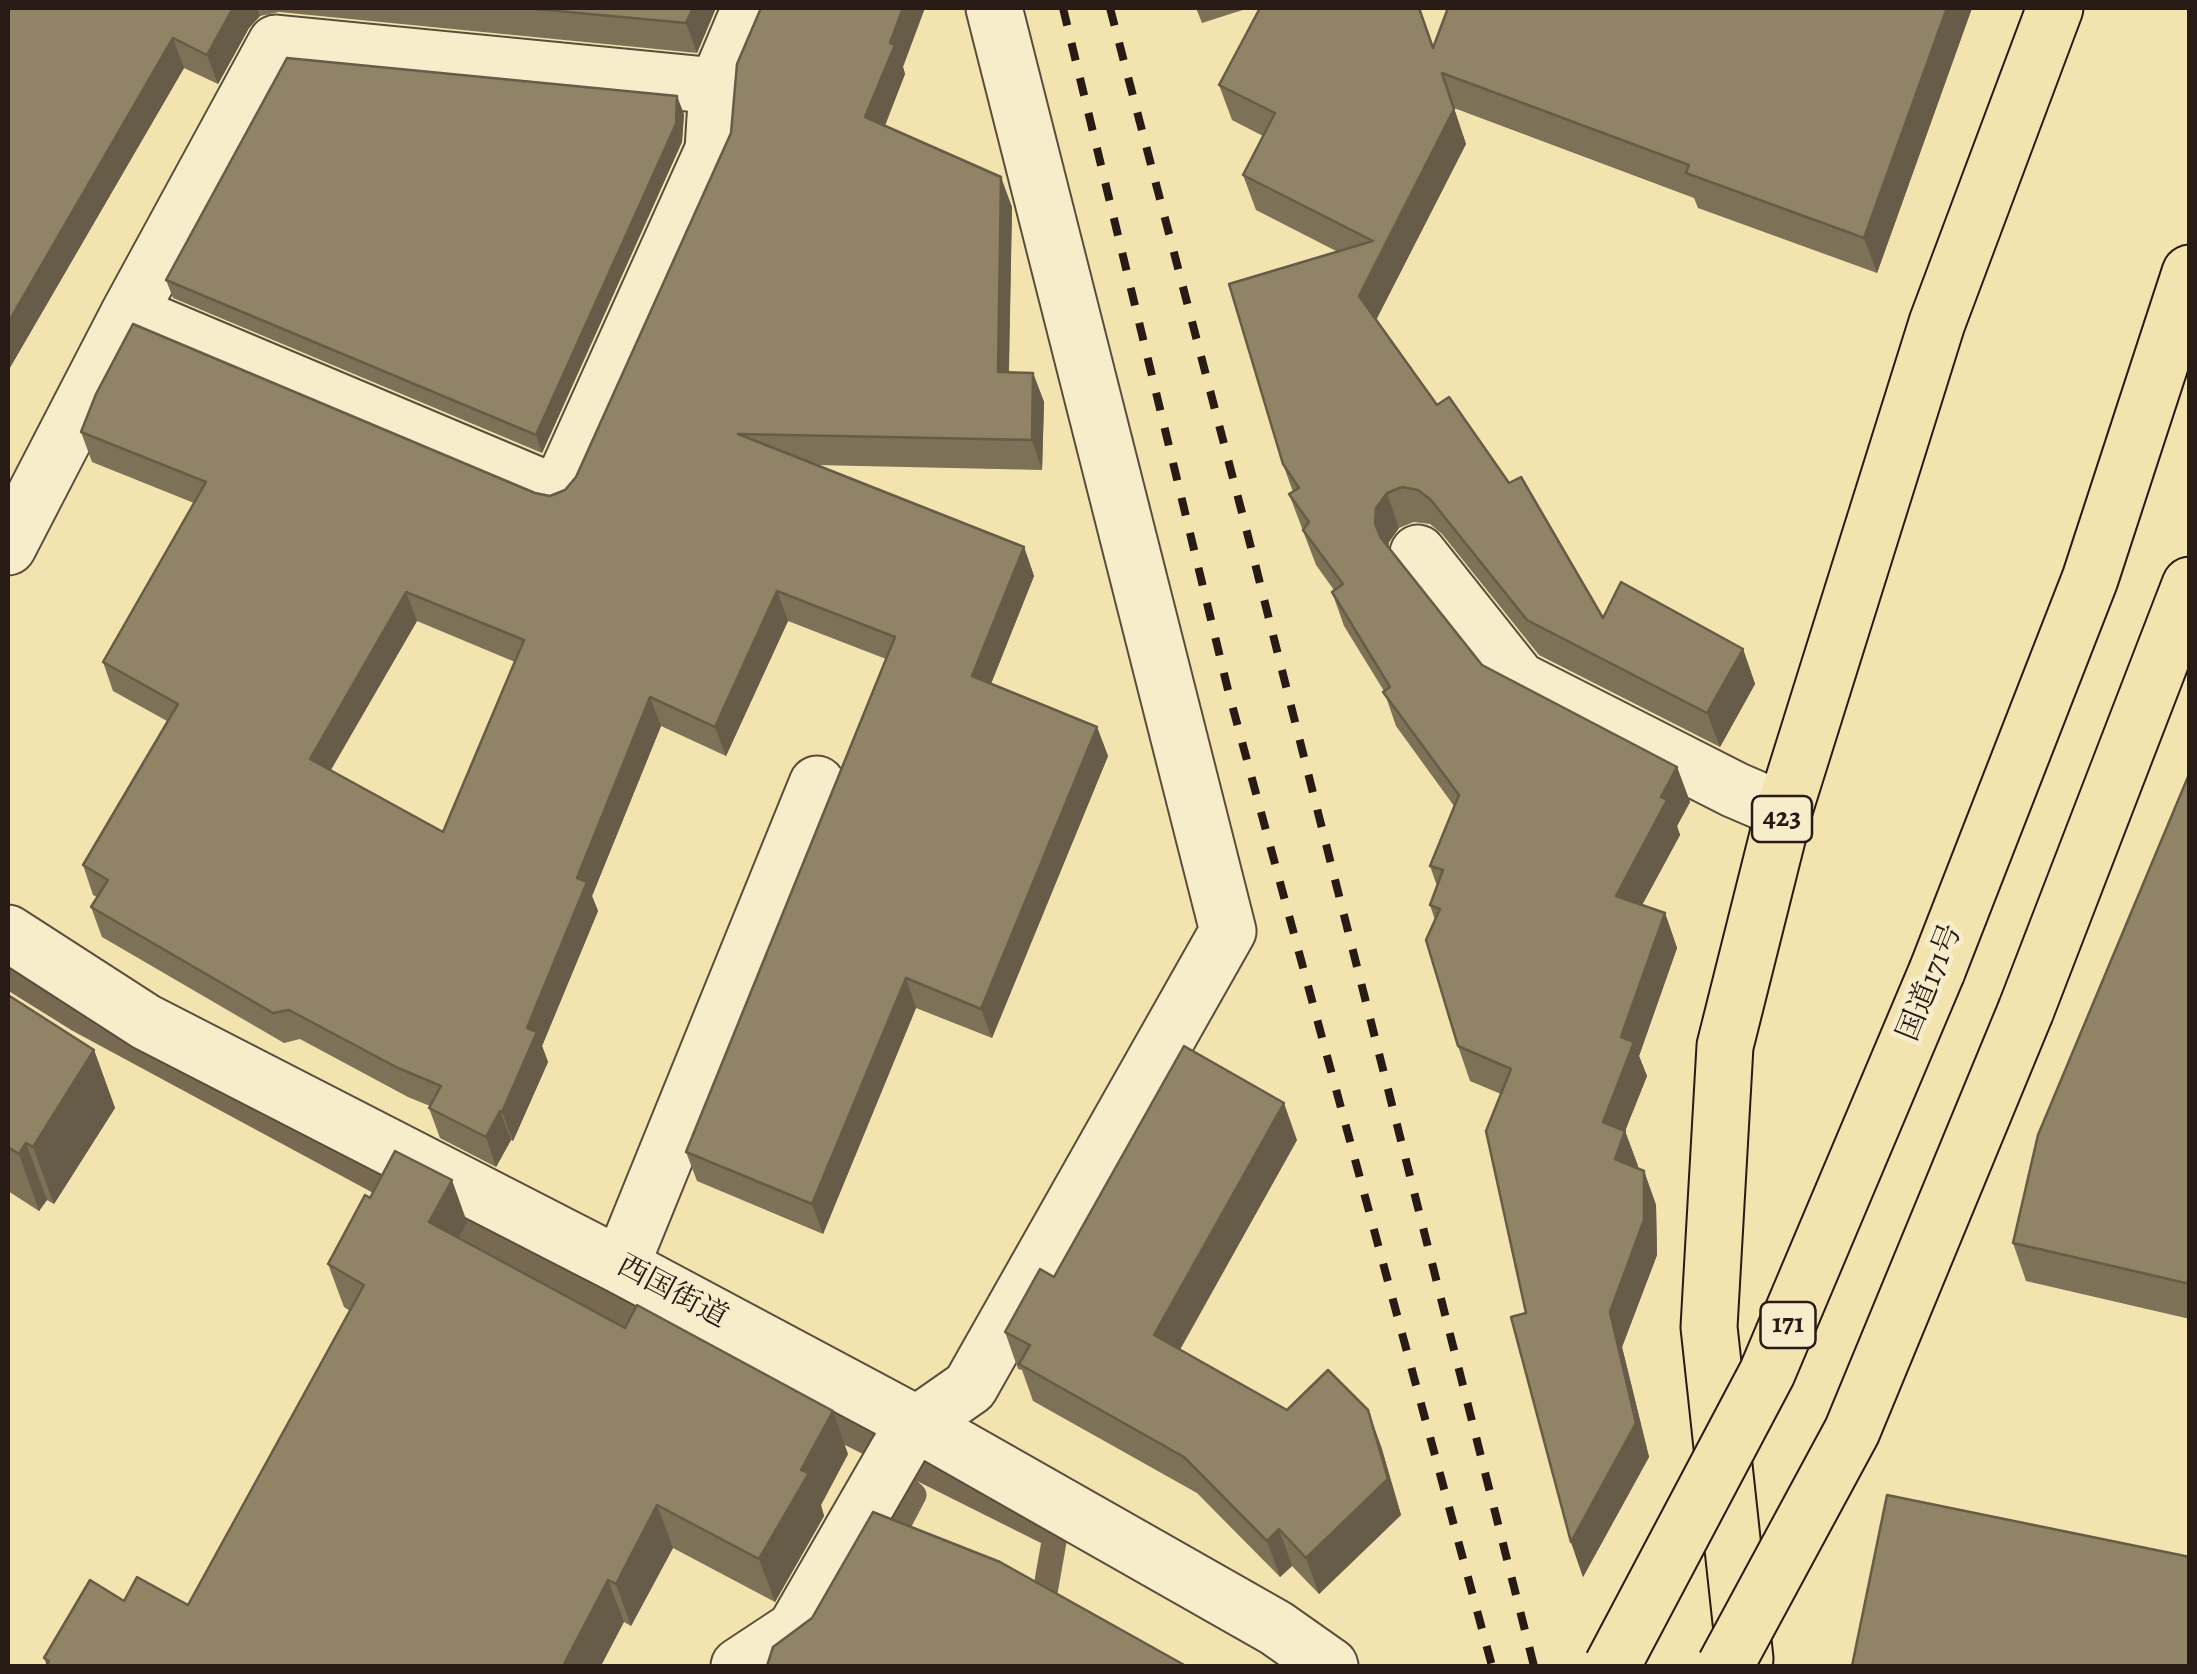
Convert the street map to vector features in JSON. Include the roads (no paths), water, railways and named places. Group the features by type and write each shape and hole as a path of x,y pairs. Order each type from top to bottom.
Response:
{"highway":[{"name":"423","path":"1746,1666 1709,1326 1725,1046 1784,812 1938,324 2055,8"},
{"name":"国道171号","path":"1612,1666 1768,1373 1937,972 2090,579 2190,273"},
{"path":"1725,1666 1852,1431 2026,1010 2190,585"}],"street":[{"path":"128,313 558,494 713,150 717,86 750,8"},
{"path":"739,1666 795,1630 900,1450 970,1386 1228,931 994,8"},
{"path":"8,548 128,313 276,43 717,86"},
{"path":"1418,553 1520,680 1784,812"},
{"path":"621,1266 818,784"},
{"name":"西国街道","path":"8,933 146,1022 621,1266 900,1450 1268,1648 1330,1666"}],"waterway":[{"path":"8,976 77,1019 661,1334"},
{"path":"811,1414 1055,1536 1032,1666"},
{"path":"883,1468 914,1495 884,1552"}],"railway":[{"path":"1063,8 1228,690 1492,1666"},
{"path":"1110,8 1534,1666"}]}
